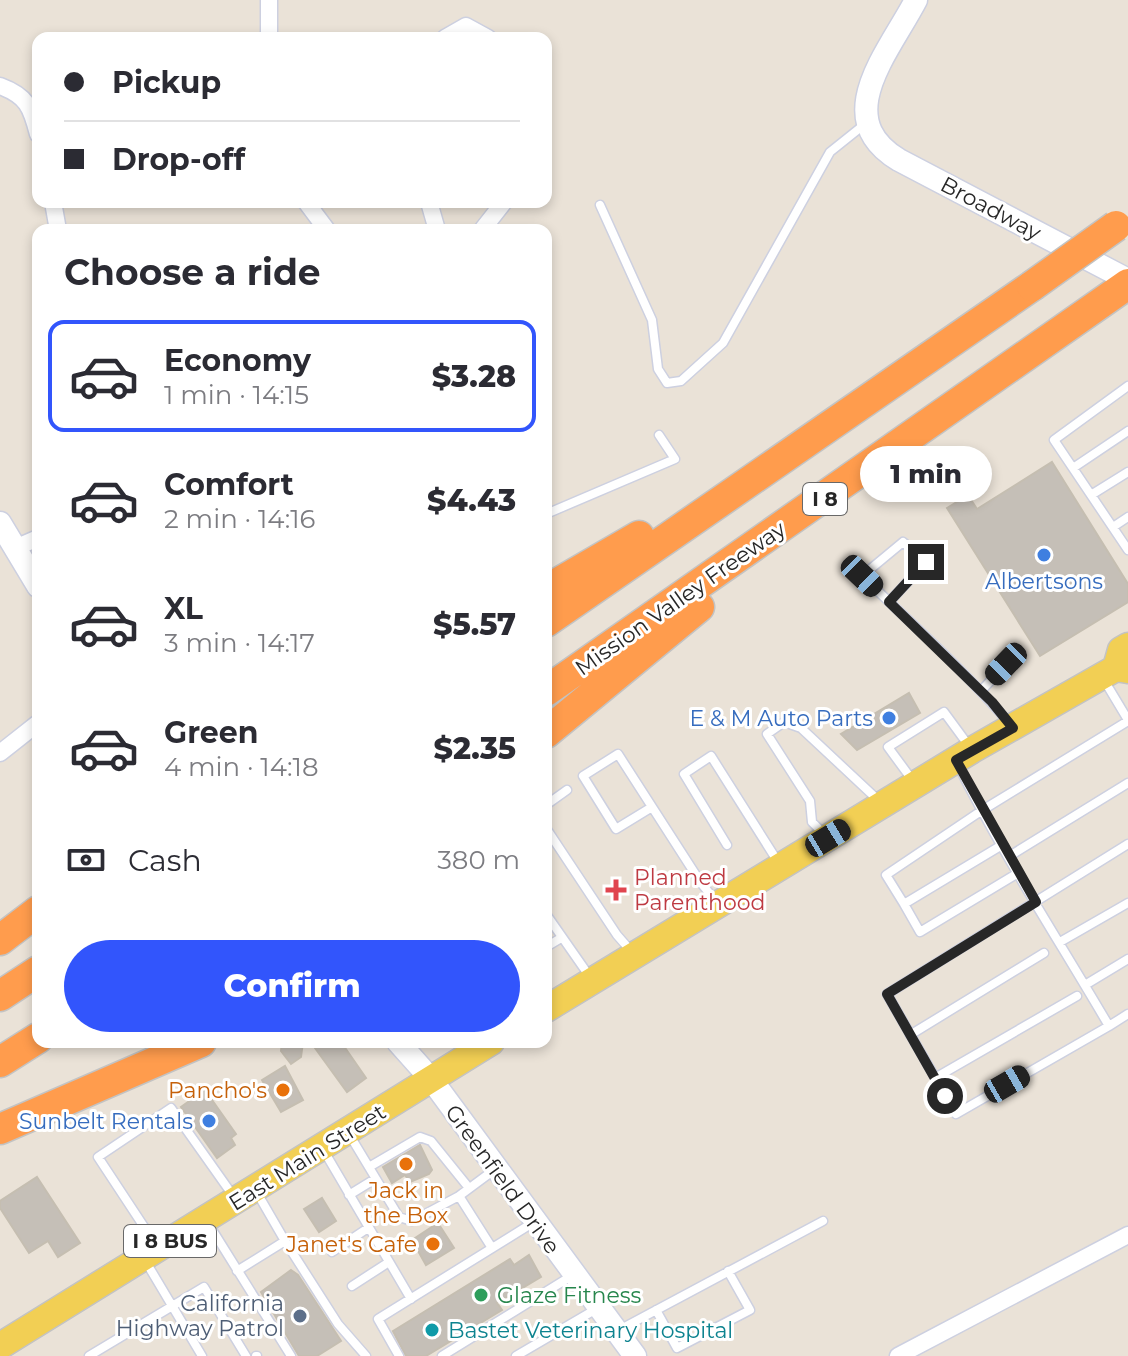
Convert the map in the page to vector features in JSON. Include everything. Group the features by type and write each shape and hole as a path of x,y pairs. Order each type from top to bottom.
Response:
{"highway":[{"name":"I 8","path":"552,618 1122,222"},
{"name":"Mission Valley Freeway","path":"552,687 851,481 1128,282"},
{"path":"552,586 847,413"},
{"path":"552,728 851,481"},
{"path":"0,940 32,916"},
{"path":"0,996 32,975"},
{"path":"0,1062 32,1042"},
{"path":"0,1129 187,1048"}],"main road":[{"path":"865,124 865,102 870,89 916,0"},
{"name":"Broadway","path":"865,124 870,135 887,153 1128,282"},
{"path":"0,523 32,576"},
{"path":"552,1005 915,784 1118,665"},
{"name":"Greenfield Drive","path":"403,1048 431,1079 494,1169 635,1356"},
{"name":"East Main Street","path":"8,1345 481,1048"}],"street":[{"path":"269,0 269,32"},
{"path":"456,32 466,26 477,32"},
{"path":"0,86 19,93 32,111"},
{"path":"487,224 499,208"},
{"path":"15,548 32,541"},
{"path":"0,753 32,728"},
{"path":"898,1356 1128,1235"}],"lane":[{"path":"600,205 652,320 658,369 667,383 681,381 723,343 830,152 865,124"},
{"path":"1128,386 1054,440 1128,550"},
{"path":"1073,468 1128,431"},
{"path":"552,511 675,459 659,435"},
{"path":"1091,495 1128,472"},
{"path":"1113,527 1128,517"},
{"path":"889,602 926,562 903,542 862,576 981,691 1013,728"},
{"path":"981,691 1006,664"},
{"path":"1018,873 920,932 886,875 981,811 1128,720 1118,665"},
{"path":"915,784 888,747 944,712 964,755 981,811 1109,1026"},
{"path":"828,838 812,822 810,801 767,734 784,722 801,728 882,804"},
{"path":"652,807 616,829 583,776 618,754 701,883 719,904"},
{"path":"727,845 684,774 711,756 781,866"},
{"path":"1008,857 1128,783"},
{"path":"552,801 567,790"},
{"path":"552,837 617,935 634,955"},
{"path":"1128,844 887,994 956,1114 1128,1014"},
{"path":"904,904 1002,845"},
{"path":"1060,942 1128,903"},
{"path":"552,924 593,980"},
{"path":"552,943 561,938"},
{"path":"910,1035 1044,953"},
{"path":"1085,985 1128,959"},
{"path":"935,1078 1077,996"},
{"path":"202,1356 171,1305 151,1253 98,1157 171,1108 285,1241 338,1324 366,1356"},
{"path":"348,1133 399,1217 404,1220 412,1221 459,1196 494,1169"},
{"path":"369,1167 420,1137 431,1141 469,1188"},
{"path":"322,1149 411,1299"},
{"path":"349,1195 375,1179"},
{"path":"459,1196 492,1248"},
{"path":"206,1219 291,1356"},
{"path":"616,1331 823,1221"},
{"path":"399,1356 378,1319 534,1222"},
{"path":"332,1252 368,1228"},
{"path":"237,1271 285,1241"},
{"path":"352,1286 389,1262"},
{"path":"656,1310 677,1348 750,1310 728,1271"},
{"path":"442,1356 573,1274"},
{"path":"89,1356 204,1287 246,1356"},
{"path":"516,1356 598,1307"},
{"path":"527,1356 540,1344"}],"building":[{"path":"1052,462 1128,584 1128,602 1040,656 947,508 968,495 977,509"},
{"name":"E & M Auto Parts","path":"909,693 920,713 857,750 841,734"},
{"path":"281,1048 302,1048 301,1057 291,1064"},
{"path":"315,1048 345,1048 366,1078 347,1092"},
{"name":"Pancho's","path":"285,1066 303,1100 281,1112 262,1080"},
{"name":"Sunbelt Rentals","path":"205,1090 236,1134 231,1138 235,1145 217,1158 181,1107"},
{"name":"Jack in the Box","path":"420,1145 432,1170 410,1182 405,1175 392,1183 383,1167"},
{"path":"37,1177 80,1243 58,1257 48,1241 29,1253 0,1208 0,1201"},
{"path":"322,1198 336,1221 319,1232 304,1209"},
{"name":"Janet's Cafe","path":"438,1223 454,1248 426,1265 412,1240"},
{"path":"529,1255 541,1277 497,1303 502,1310 426,1356 406,1356 393,1331 510,1259 514,1265"},
{"name":"California Highway Patrol","path":"291,1270 298,1275 341,1341 317,1356 299,1356 261,1292"}],"place":[{"name":"Albertsons","path":"1044,555"},
{"name":"E & M Auto Parts","path":"889,718"},
{"name":"Planned Parenthood","path":"616,890"},
{"name":"Pancho's","path":"283,1090"},
{"name":"Sunbelt Rentals","path":"209,1121"},
{"name":"Jack in the Box","path":"406,1164"},
{"name":"Janet's Cafe","path":"433,1244"},
{"name":"Glaze Fitness","path":"481,1295"},
{"name":"California Highway Patrol","path":"300,1316"},
{"name":"Bastet Veterinary Hospital","path":"432,1330"}],"route":[{"path":"926,562 889,602 992,702 1013,728 956,760 981,811 1036,902 887,994 945,1096"}]}
